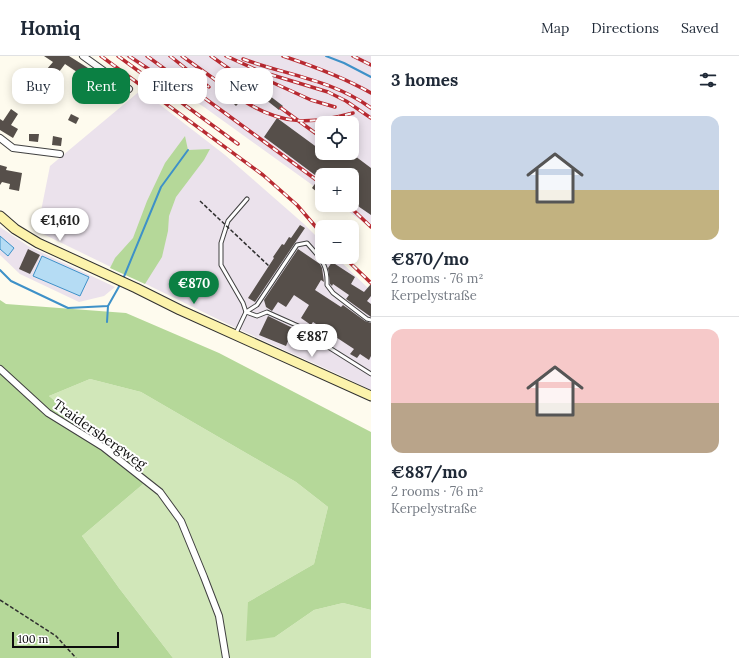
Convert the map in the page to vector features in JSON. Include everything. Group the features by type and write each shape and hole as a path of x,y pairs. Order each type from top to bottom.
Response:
{"main road":[{"path":"0,216 15,229 38,242 180,310 371,396"}],"street":[{"path":"83,56 100,68"},
{"path":"0,138 13,148 60,154"},
{"name":"Traidersbergweg","path":"0,369 48,413 103,447 160,492 181,521 204,577 219,616 226,658"}],"lane":[{"path":"246,312 243,303 222,265 221,243 228,221 247,199"},
{"path":"235,335 246,312 258,305 297,245 307,243 324,263 327,276 326,285 333,293 367,319 371,320"},
{"path":"246,312 257,316 267,312 305,329 309,335 371,374"}],"path":[{"path":"200,201 269,266"},
{"path":"0,600 56,636 76,658"}],"shaded area":[{"path":"124,56 371,56 371,228 349,212 359,212 359,168 315,168 315,187 199,104 207,104 207,68 143,68"},
{"path":"138,93 138,104 159,104 225,155 315,235 315,264 343,264 371,291 371,390 236,328 37,231 50,166 124,104 130,104 130,99"},
{"path":"0,227 28,246 115,287 104,296 79,302 20,274 0,255"}],"green space":[{"path":"185,136 188,150 210,149 204,160 176,197 169,216 168,231 162,257 145,284 110,268 115,258 133,238 147,201 165,163"},
{"path":"0,300 6,304 126,313 219,353 371,432 371,610 343,603 314,610 275,637 246,641 248,602 314,564 328,507 296,482 141,392 90,379 49,396 149,479 82,536 119,588 173,658 0,658"},
{"path":"90,379 141,392 296,482 328,507 314,564 248,602 275,637 314,610 343,603 371,610 371,658 173,658 119,588 82,536 149,479 49,396"}],"water":[{"path":"0,236 14,248 8,256 0,249"},
{"path":"42,256 89,277 80,296 33,276"}],"building":[{"path":"44,56 69,56 88,68 72,69 65,64 62,68 48,68 53,62"},
{"path":"273,98 283,106 279,110 271,104 273,104"},
{"path":"11,109 18,114 11,125 18,129 13,138 0,130 0,119 3,121"},
{"path":"71,114 79,118 76,124 68,120"},
{"path":"277,118 315,146 315,160 359,159 371,168 371,215 359,207 359,168 315,168 315,175 264,137"},
{"path":"29,134 39,134 38,142 29,141"},
{"path":"53,136 62,138 61,146 52,145"},
{"path":"0,165 7,167 6,170 22,173 19,191 9,189 10,184 2,182 0,185"},
{"path":"315,184 315,190 312,188"},
{"path":"300,225 305,228 255,302 248,298 282,244 284,245 289,237 291,238"},
{"path":"28,249 40,255 30,274 19,269"},
{"path":"298,249 315,261 315,264 320,264 322,268 324,282 321,280 315,290 341,307 343,305 365,321 371,323 371,356 369,360 360,354 357,358 350,354 354,349 313,322 311,325 301,318 309,305 294,295 286,307 278,302 272,311 266,307 264,300"},
{"path":"331,264 335,264 355,277 351,284 364,292 371,284 371,296 367,301 371,304 371,317 346,299 349,295 333,284 332,286 330,284 328,268"},
{"path":"268,316 299,331 296,338 290,336 286,346 259,335"}],"waterway":[{"path":"326,56 344,63 371,77"},
{"path":"123,279 161,187 188,150"},
{"path":"0,270 11,281 68,308 108,306 121,283"},
{"path":"107,322 108,306"}],"railway":[{"path":"101,56 263,175 297,205 315,226"},
{"path":"118,56 238,144"},
{"path":"129,56 147,68"},
{"path":"147,56 315,179"},
{"path":"170,56 209,87"},
{"path":"182,56 215,80"},
{"path":"211,56 228,68"},
{"path":"226,56 259,71 328,92 346,101 371,118"},
{"path":"283,56 328,72 371,93"},
{"path":"353,56 371,65"},
{"path":"243,59 325,84 371,108"},
{"path":"273,83 311,100 335,107"},
{"path":"249,104 270,114 296,120 323,120 353,113"},
{"path":"281,108 315,133"},
{"path":"355,212 371,227"},
{"path":"351,264 371,283"}]}
